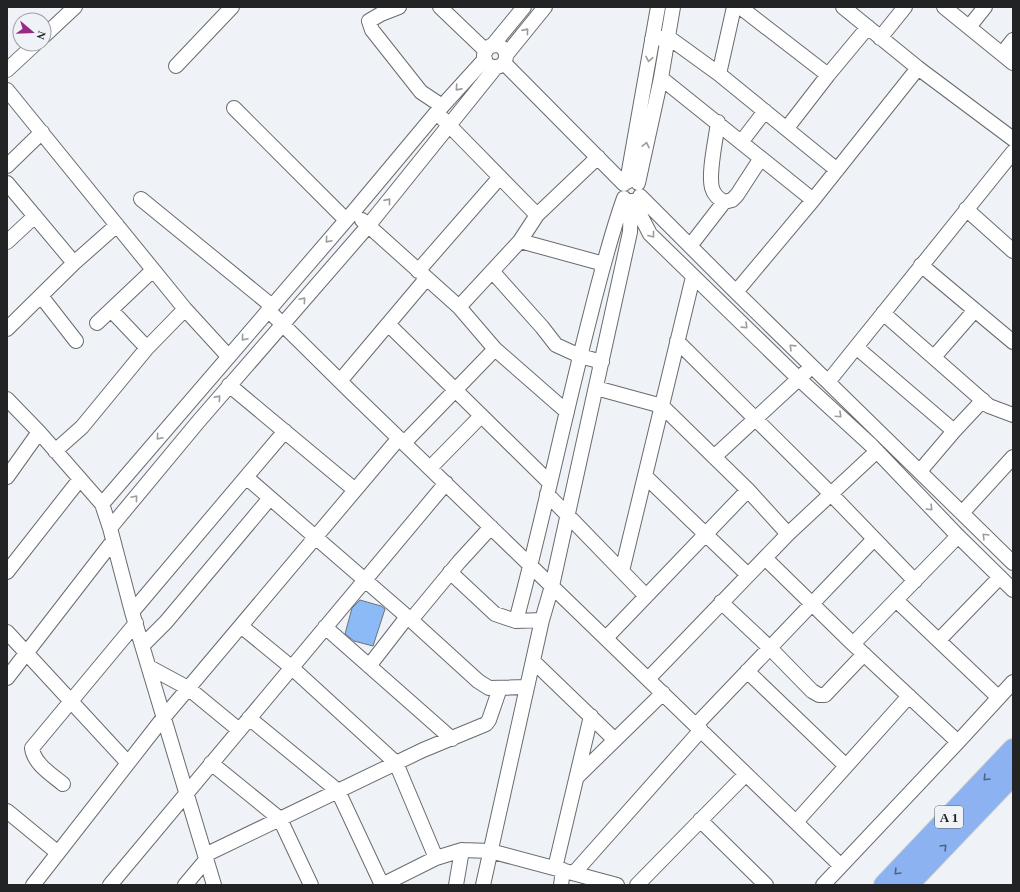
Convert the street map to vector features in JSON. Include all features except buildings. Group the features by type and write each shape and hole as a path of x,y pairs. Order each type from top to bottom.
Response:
{"highway":[{"name":"A 1","path":"884,885 1013,749"},
{"name":"A 1","path":"908,885 1013,775"}],"street":[{"path":"52,29 75,7"},
{"path":"176,66 232,7"},
{"path":"399,7 381,14 369,21 372,30 421,92 439,109 450,124 537,215"},
{"path":"440,7 495,57 598,157 631,192 690,246 1013,563"},
{"path":"7,678 112,535 229,385 368,226 450,124 495,57 524,7"},
{"path":"102,504 439,109 495,57 545,7"},
{"path":"483,885 542,620 552,586 630,232 631,192 652,39 658,7"},
{"path":"516,621 531,566 580,356 613,229 631,192 661,78 673,7"},
{"path":"719,74 734,7"},
{"path":"740,7 828,75"},
{"path":"843,7 918,68 1013,139"},
{"path":"880,38 905,7"},
{"path":"944,7 1013,63"},
{"path":"969,27 985,7"},
{"path":"787,128 868,27"},
{"path":"652,39 668,37 719,74 837,170"},
{"path":"1002,54 1013,40"},
{"path":"7,70 26,52"},
{"path":"736,292 813,200 918,68"},
{"path":"661,78 742,141 813,200"},
{"path":"7,90 185,309 228,356"},
{"path":"234,108 350,215 368,226 459,308 496,348 567,412"},
{"path":"742,141 765,111"},
{"path":"718,122 711,176 712,188 715,195 724,202"},
{"path":"7,166 42,132"},
{"path":"828,382 1013,152"},
{"path":"459,308 520,241 537,215 598,157"},
{"path":"690,246 724,202 732,200 737,195 761,158"},
{"path":"340,381 388,324 422,275 500,177"},
{"path":"7,183 74,263"},
{"path":"631,192 650,234 874,448 958,536 1013,590"},
{"path":"141,199 270,308 282,324 340,381 841,866"},
{"path":"966,209 1013,251"},
{"path":"7,242 35,216"},
{"path":"7,329 74,263 117,225"},
{"path":"520,241 604,264"},
{"path":"922,265 1013,342"},
{"path":"97,323 153,270"},
{"path":"492,271 556,345 580,356 602,362"},
{"path":"622,571 693,276"},
{"path":"41,296 76,341"},
{"path":"56,451 82,427 147,348 185,309"},
{"path":"110,310 147,348"},
{"path":"934,357 975,310"},
{"path":"883,312 989,406 1013,415"},
{"path":"388,324 481,416 548,489 567,514 646,596"},
{"path":"677,341 831,494 915,581"},
{"path":"856,347 954,431"},
{"path":"33,885 164,717 355,490 402,440 455,391 496,348"},
{"path":"714,457 799,378 813,367"},
{"path":"229,385 355,490"},
{"path":"596,388 662,406 748,490 788,534"},
{"path":"7,399 39,432 102,504 214,885"},
{"path":"920,471 983,400"},
{"path":"430,468 481,416"},
{"path":"63,784 37,762 32,748 134,617 284,431"},
{"path":"7,477 39,432"},
{"path":"648,679 748,574 831,494 874,448 882,434"},
{"path":"557,454 579,461"},
{"path":"962,513 1012,459"},
{"path":"645,476 748,574"},
{"path":"246,477 409,618 478,681 489,688 527,687"},
{"path":"7,572 80,478"},
{"path":"110,885 446,483"},
{"path":"606,638 748,490"},
{"path":"143,645 166,622 270,498"},
{"path":"369,666 409,618 491,527"},
{"path":"853,644 958,536"},
{"path":"564,871 699,728 748,671 874,539"},
{"path":"765,558 853,644 958,742"},
{"path":"450,572 495,614 516,621 542,620"},
{"path":"939,640 1000,578"},
{"path":"896,600 998,697"},
{"path":"721,602 770,648 812,691 819,695 826,695 864,654"},
{"path":"240,626 292,667 396,763 436,858"},
{"path":"325,627 452,739"},
{"path":"7,632 128,763"},
{"path":"533,661 615,740"},
{"path":"149,667 188,688 239,730"},
{"path":"748,671 846,766"},
{"path":"823,885 1013,682"},
{"path":"185,885 205,857 423,750 486,724 489,720 500,688"},
{"path":"576,777 663,693"},
{"path":"796,822 909,696"},
{"path":"560,885 564,871 576,777 591,716"},
{"path":"249,718 338,791 382,885 436,858 462,850 490,850 617,885"},
{"path":"211,763 280,819 311,885"},
{"path":"637,885 746,774"},
{"path":"8,815 58,853"},
{"path":"700,820 766,885"},
{"path":"456,885 462,850"}]}
